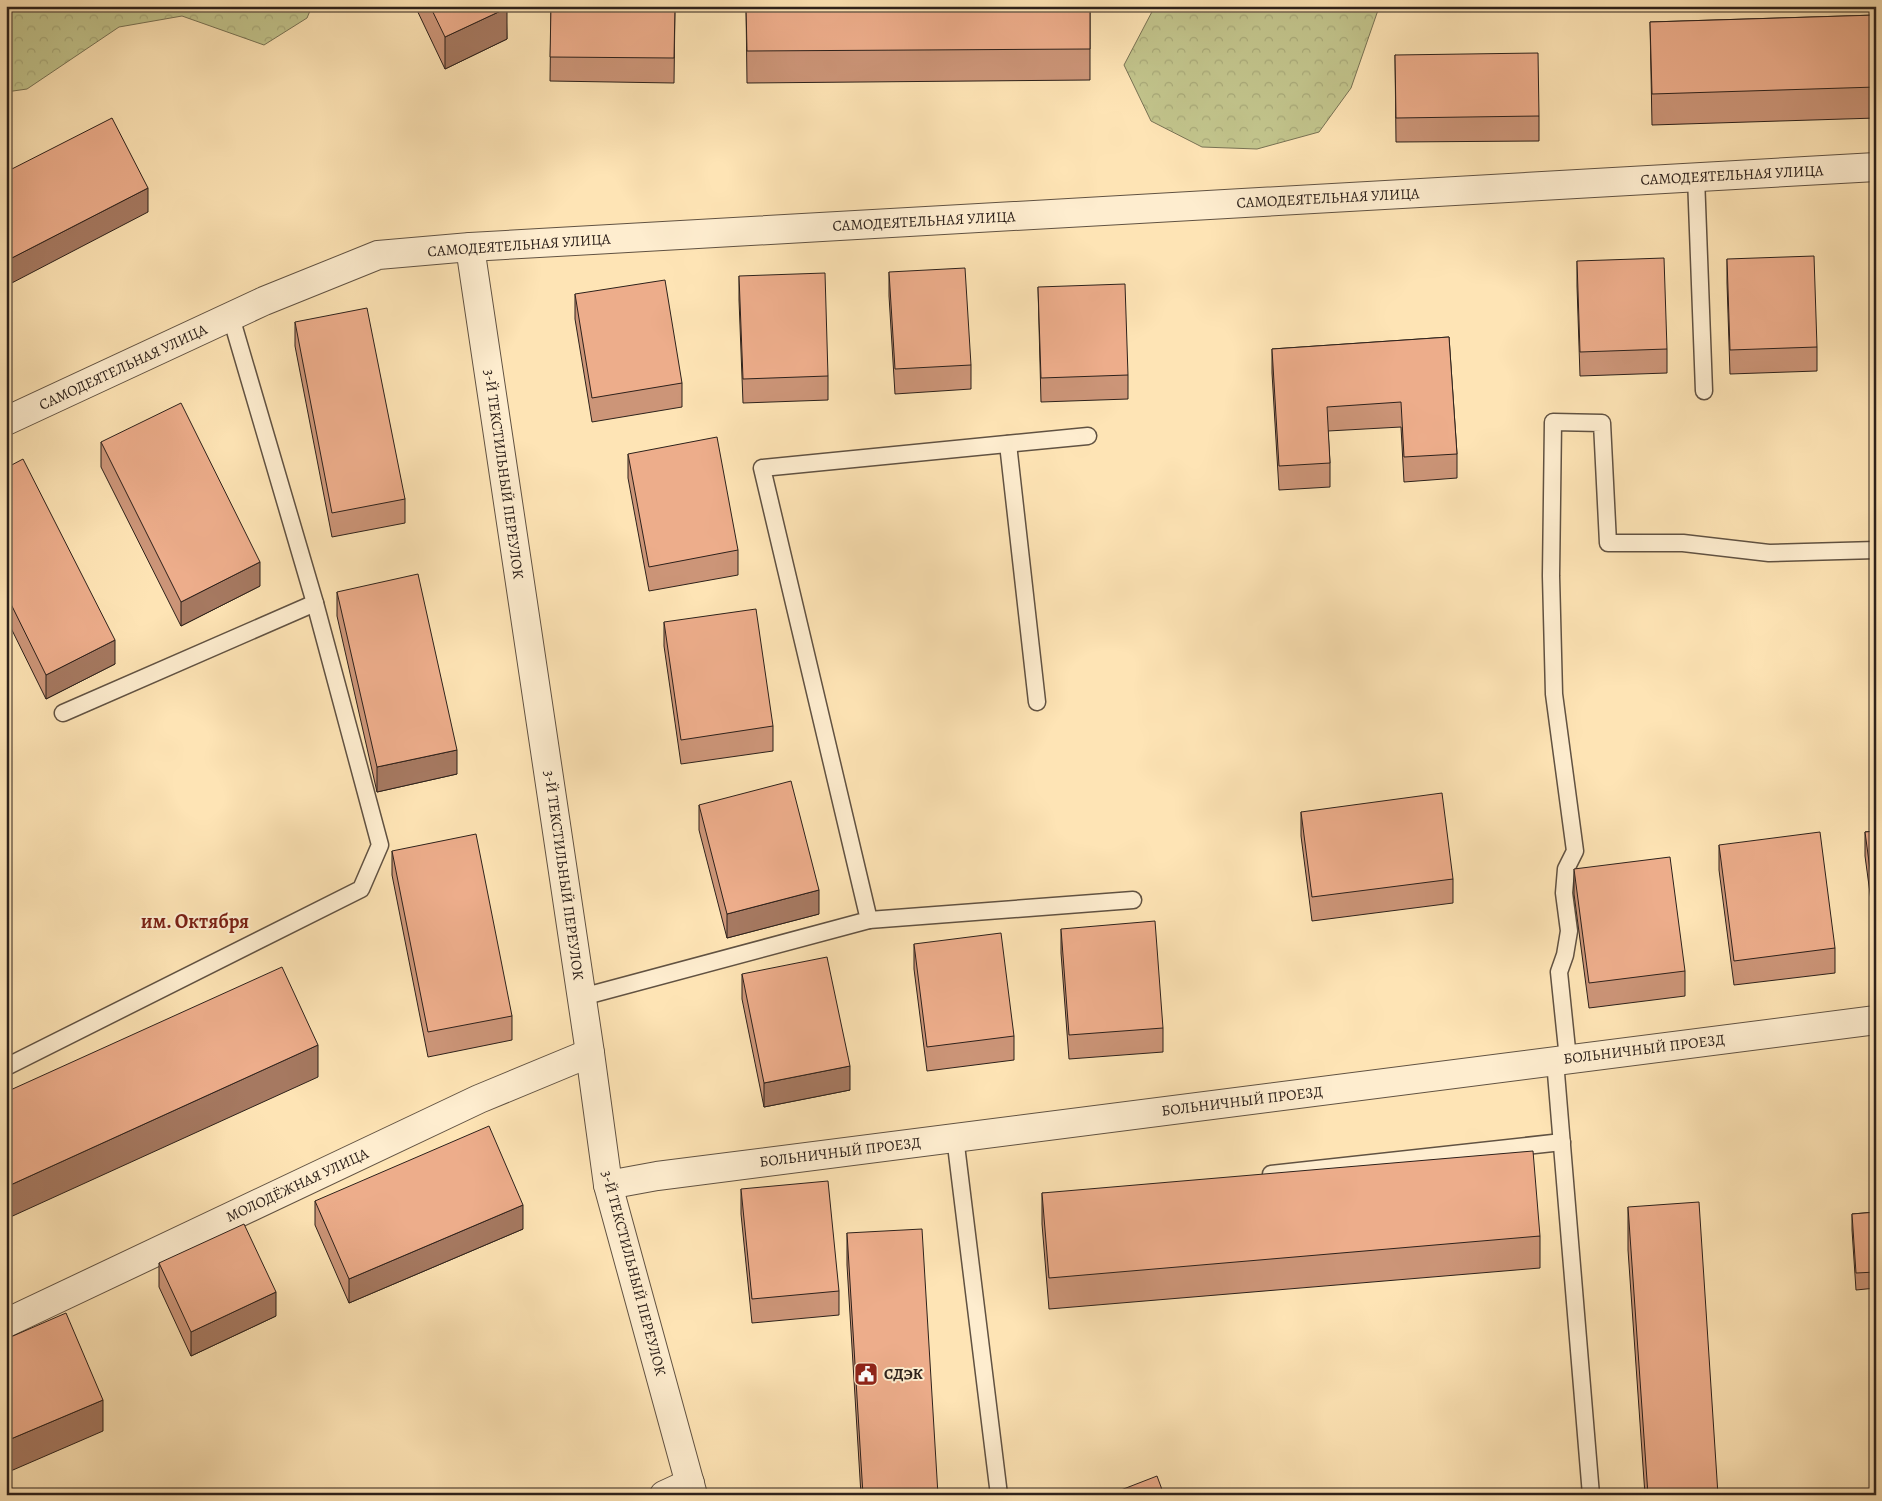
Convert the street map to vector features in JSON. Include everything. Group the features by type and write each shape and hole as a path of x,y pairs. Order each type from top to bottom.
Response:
{"street":[{"name":"САМОДЕЯТЕЛЬНАЯ УЛИЦА","path":"6,421 264,301 378,255 470,247 1876,167"},
{"name":"3-Й ТЕКСТИЛЬНЫЙ ПЕРЕУЛОК","path":"470,247 608,1185 692,1489"},
{"name":"БОЛЬНИЧНЫЙ ПРОЕЗД","path":"608,1185 657,1176 1876,1020"},
{"name":"МОЛОДЁЖНАЯ УЛИЦА","path":"6,1323 479,1099 590,1053"},
{"path":"664,1495 692,1489"}],"lane":[{"path":"1696,177 1704,391"},
{"path":"7,1065 361,890 380,845 315,603 231,317"},
{"path":"1591,1495 1562,1142 1559,972 1565,955 1569,930 1564,893 1566,869 1574,851 1554,694 1551,576 1553,422 1602,423 1608,542 1683,542 1769,553 1876,550"},
{"path":"870,920 762,468 1088,436"},
{"path":"1008,444 1037,702"},
{"path":"63,713 315,603"},
{"path":"582,998 870,920 1133,900"},
{"path":"955,1138 999,1495"},
{"path":"1257,1176 1562,1142"}],"green space":[{"path":"6,6 312,6 307,18 264,45 182,16 119,27 27,89 6,92"},
{"path":"1155,6 1381,6 1351,88 1319,132 1257,149 1202,147 1151,121 1124,65"}],"building":[{"path":"430,6 506,6 507,8 445,37"},
{"path":"551,6 675,6 674,58 550,57"},
{"path":"746,6 1090,6 1090,49 747,51"},
{"path":"1876,15 1876,87 1652,94 1650,22"},
{"path":"1538,53 1539,116 1396,118 1395,55"},
{"path":"112,118 148,188 6,261 6,172"},
{"path":"1873,255 1876,255 1876,346"},
{"path":"1814,256 1817,347 1730,350 1727,259"},
{"path":"1664,258 1667,349 1580,352 1577,261"},
{"path":"965,268 971,365 895,369 889,272"},
{"path":"825,273 828,376 743,379 739,276"},
{"path":"665,280 682,383 592,398 575,294"},
{"path":"1125,284 1128,375 1041,378 1038,287"},
{"path":"367,308 405,499 332,513 295,322"},
{"path":"1449,337 1457,454 1404,457 1401,402 1327,407 1330,463 1279,466 1272,349"},
{"path":"181,403 260,562 181,602 101,442"},
{"path":"717,437 738,550 649,567 628,454"},
{"path":"23,459 115,640 46,675 6,594 6,468"},
{"path":"418,574 457,750 377,767 337,592"},
{"path":"756,609 773,726 681,740 664,622"},
{"path":"791,781 819,890 727,914 699,805"},
{"path":"1442,793 1453,879 1312,897 1301,812"},
{"path":"1876,831 1876,914 1865,832"},
{"path":"1820,832 1835,948 1734,961 1719,845"},
{"path":"476,834 512,1016 428,1032 392,851"},
{"path":"1670,857 1685,971 1589,983 1574,869"},
{"path":"1155,921 1163,1028 1069,1035 1061,929"},
{"path":"1001,933 1014,1036 927,1047 914,944"},
{"path":"827,957 850,1066 764,1083 742,974"},
{"path":"282,967 318,1045 6,1187 6,1092"},
{"path":"489,1126 523,1205 349,1279 315,1201"},
{"path":"1533,1151 1540,1236 1049,1278 1042,1193"},
{"path":"828,1181 839,1291 752,1299 741,1189"},
{"path":"1699,1202 1718,1495 1648,1495 1628,1207"},
{"path":"1876,1212 1876,1272 1856,1273 1852,1214"},
{"path":"244,1224 276,1292 191,1332 159,1263"},
{"path":"922,1229 938,1495 863,1495 847,1233"},
{"path":"66,1313 103,1400 6,1441 6,1339"},
{"path":"1157,1476 1164,1495 1108,1495"}],"place":[{"name":"СДЭК","path":"866,1374"}],"district":[{"name":"им. Октября","path":"195,921"}]}
